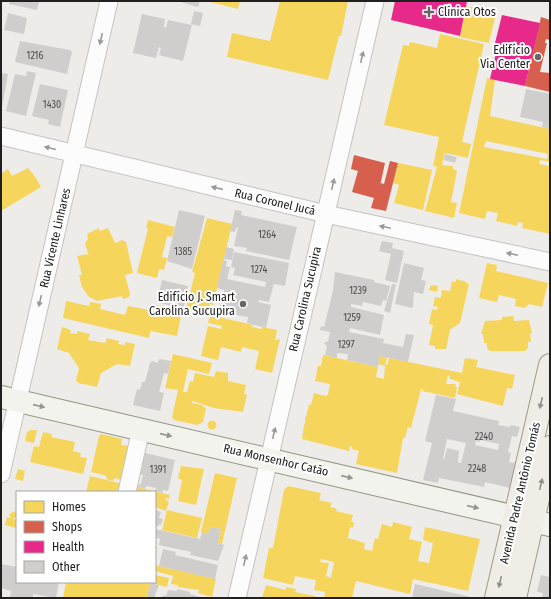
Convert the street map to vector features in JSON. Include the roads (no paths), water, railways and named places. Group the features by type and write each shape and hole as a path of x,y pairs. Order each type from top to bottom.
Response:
{"main road":[{"name":"Avenida Padre Antônio Tomás","path":"496,598 532,521 550,365"},
{"name":"Avenida Padre Antônio Tomás","path":"515,598 550,447"}],"street":[{"name":"Rua Vicente Linhares","path":"1,474 9,399 74,154 109,1"},
{"name":"Rua Carolina Sucupira","path":"237,598 374,1"},
{"name":"Rua Coronel Jucá","path":"1,136 326,214 550,262"},
{"name":"Rua Monsenhor Catão","path":"9,399 268,458 532,521"},
{"path":"127,491 141,429"}],"place":[{"name":"Clínica Otos","path":"429,12"},
{"name":"Edifício Via Center","path":"538,57"},
{"name":"Edifício J. Smart Carolina Sucupira","path":"243,304"}]}
